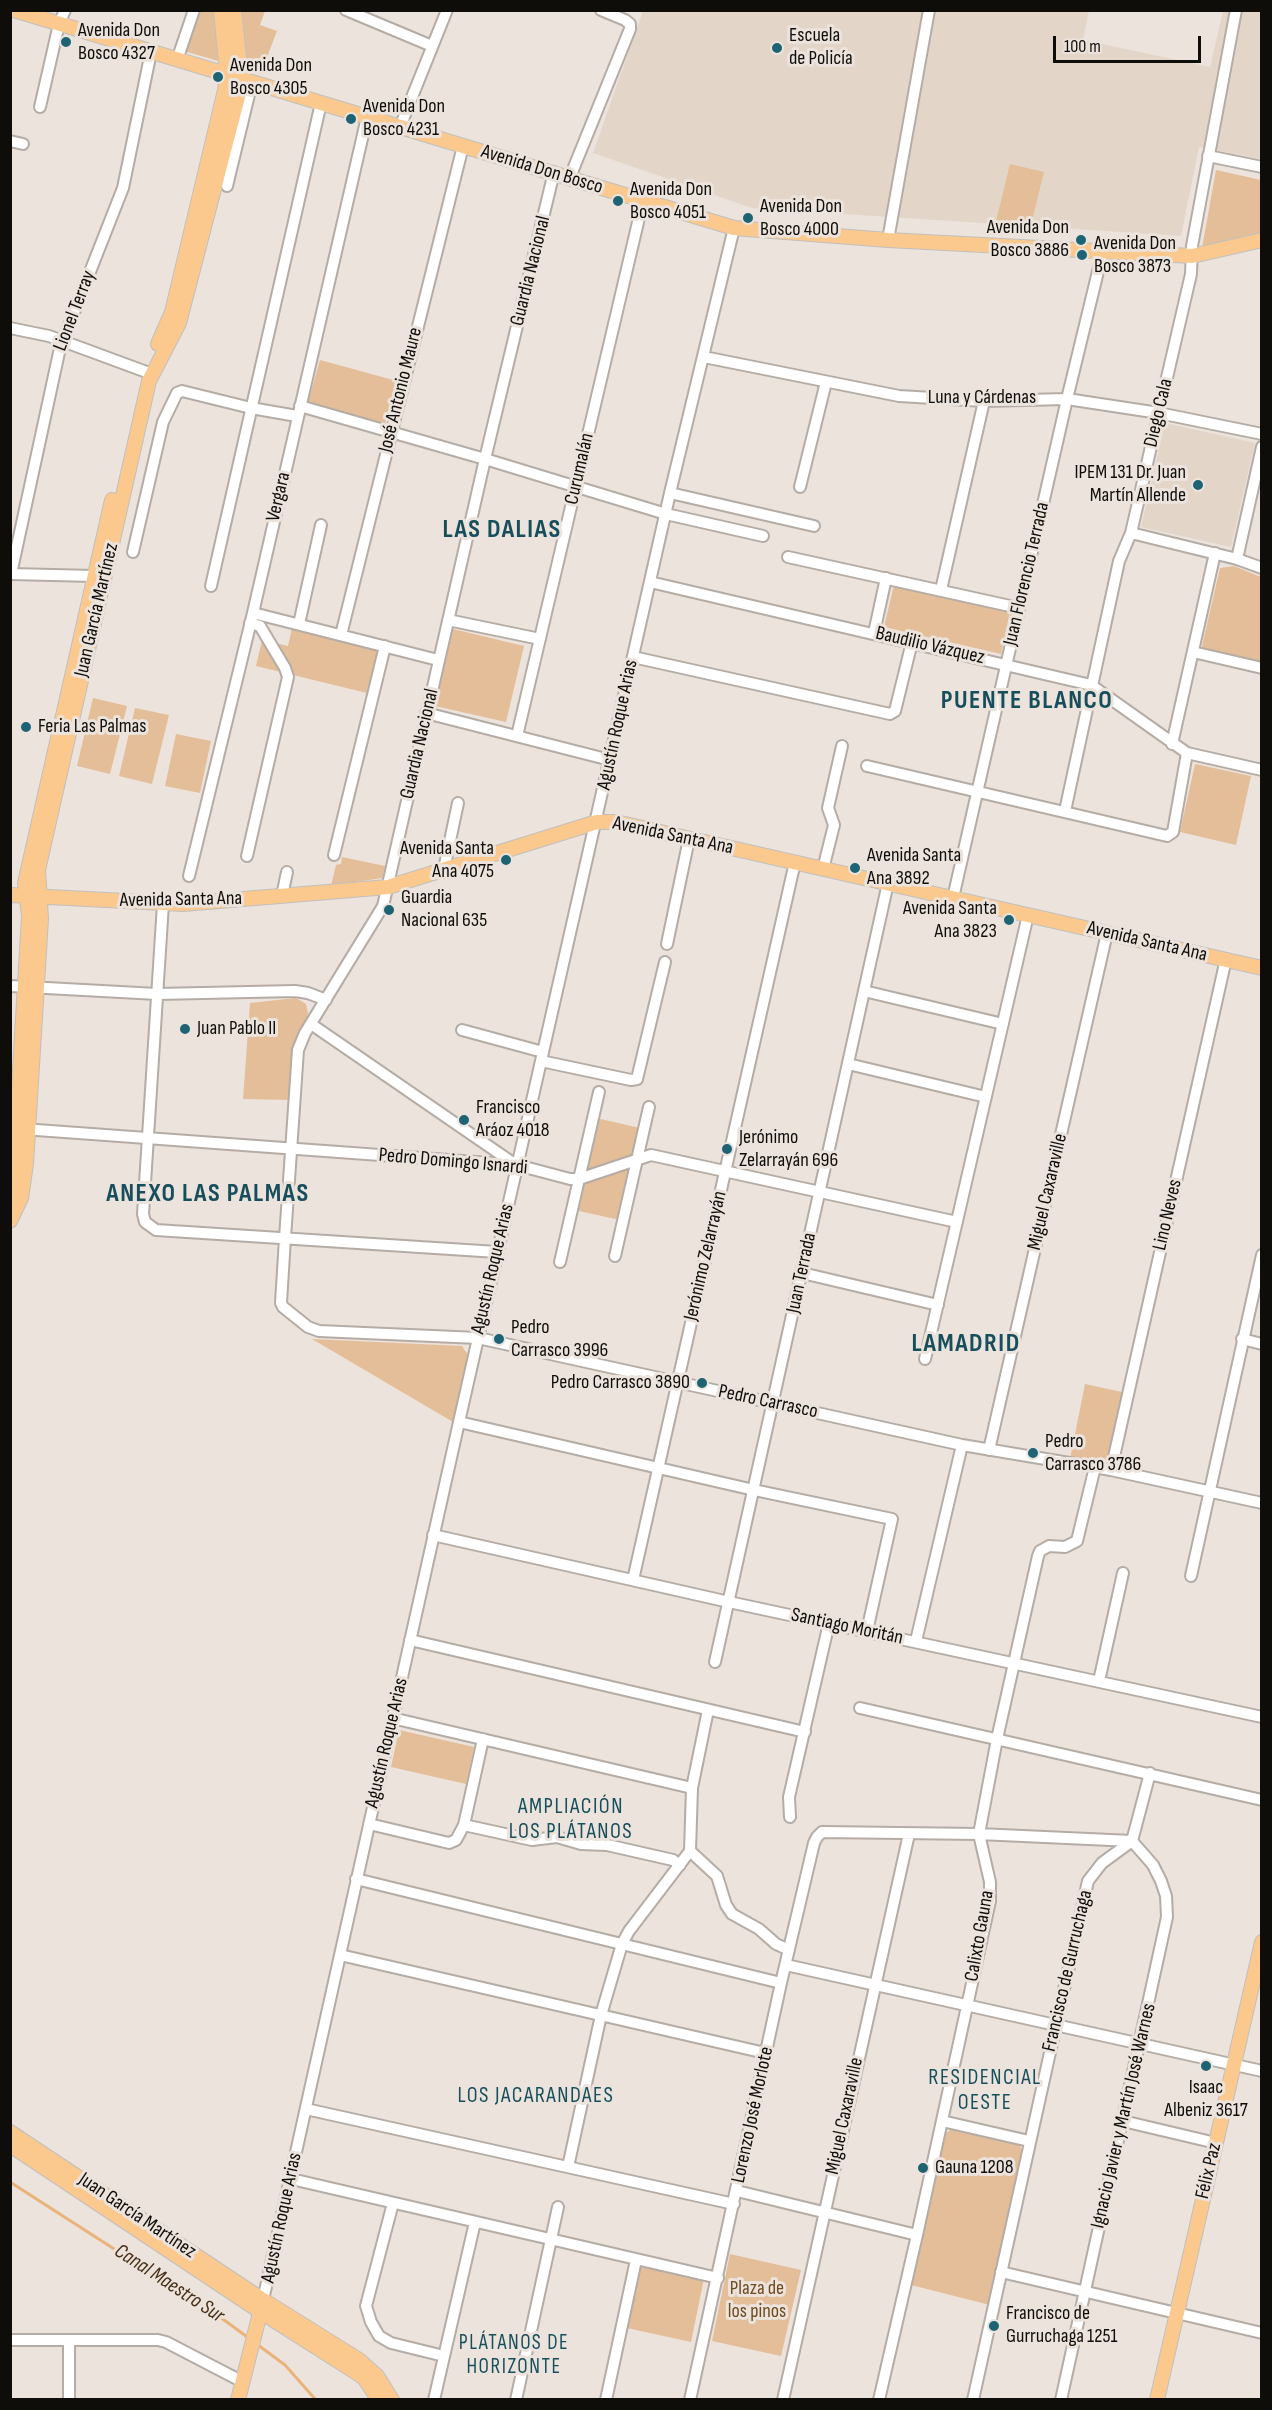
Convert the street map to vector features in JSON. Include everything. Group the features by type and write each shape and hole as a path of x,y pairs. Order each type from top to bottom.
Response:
{"main road":[{"name":"Avenida Don Bosco","path":"14,10 734,228 888,240 1192,255 1262,240"},
{"name":"Juan García Martínez","path":"221,10 240,78"},
{"name":"Juan García Martínez","path":"32,896 25,883 28,865 95,576 147,373 172,312 240,78 234,10"},
{"name":"Juan García Martínez","path":"10,1195 18,1128 23,986 32,896 147,373"},
{"name":"Avenida Santa Ana","path":"10,895 163,904 388,887 597,822 616,822 1262,968"},
{"name":"Juan García Martínez","path":"10,1221 21,1198 24,1184 18,1128"},
{"name":"Félix Paz","path":"1157,2400 1262,1942"},
{"name":"Juan García Martínez","path":"10,2132 262,2306"},
{"name":"Juan García Martínez","path":"10,2145 262,2306"},
{"path":"238,2400 262,2306"},
{"path":"262,2306 364,2378 378,2400"},
{"path":"262,2306 371,2369 392,2400"}],"street":[{"path":"40,107 64,10"},
{"path":"177,60 194,10"},
{"path":"346,10 432,46"},
{"path":"400,127 447,10"},
{"path":"570,177 630,29 630,24 625,20 601,10"},
{"path":"888,240 929,10"},
{"name":"Diego Cala","path":"1065,811 1120,555 1131,532 1191,274 1208,156 1236,10"},
{"name":"Lionel Terray","path":"11,574 62,340 123,189 151,52"},
{"path":"227,186 240,78"},
{"path":"211,586 321,103"},
{"name":"Vergara","path":"189,876 367,117"},
{"path":"10,141 23,144"},
{"name":"José Antonio Maure","path":"340,635 463,146"},
{"path":"1208,156 1262,167"},
{"name":"Guardia Nacional","path":"281,1302 298,1050 311,1024 378,916 388,887 438,660 554,172"},
{"name":"Curumalán","path":"516,736 643,201"},
{"name":"Agustín Roque Arias","path":"262,2306 497,1252 597,822 670,493 734,228"},
{"name":"Juan Florencio Terrada","path":"953,898 1103,251"},
{"path":"10,328 62,340 147,373"},
{"name":"Luna y Cárdenas","path":"704,357 915,398 984,401 1067,399 1160,413 1262,434"},
{"path":"800,487 826,382"},
{"path":"133,552 163,422 177,393 182,391 251,408 298,411 390,432 666,514 763,536"},
{"path":"940,591 984,401"},
{"path":"1237,559 1262,447"},
{"path":"670,493 814,526"},
{"path":"299,624 321,525"},
{"path":"1131,532 1237,559 1262,568"},
{"path":"1172,744 1215,554"},
{"path":"789,557 1019,608"},
{"path":"11,574 95,576"},
{"path":"874,633 886,578"},
{"name":"Baudilio Vázquez","path":"650,582 1091,685 1187,753 1262,770"},
{"path":"251,618 299,624 438,660"},
{"path":"247,856 288,678 285,668 260,626 251,618"},
{"path":"448,620 540,639"},
{"path":"633,657 890,714 895,711 897,705 912,642"},
{"path":"334,855 385,646"},
{"path":"1193,652 1262,668"},
{"path":"426,713 609,760"},
{"path":"823,869 834,825 828,808 842,746"},
{"path":"867,766 1167,836 1173,832 1187,753"},
{"path":"444,869 458,803"},
{"path":"667,944 689,839"},
{"name":"Jerónimo Zelarrayán","path":"633,1580 795,862"},
{"path":"282,896 287,872"},
{"name":"Juan Terrada","path":"715,1662 888,883"},
{"path":"163,904 143,1214 145,1222 156,1230 497,1252"},
{"path":"925,1359 1028,915"},
{"name":"Miguel Caxaraville","path":"989,1450 1107,933"},
{"name":"Lino Neves","path":"1111,1470 1226,959"},
{"path":"462,1030 542,1056 631,1080 637,1079 665,962"},
{"path":"23,986 157,994 296,991 326,1000"},
{"path":"864,991 1003,1024"},
{"path":"311,1024 517,1165"},
{"path":"848,1064 986,1097"},
{"path":"560,1262 599,1092"},
{"path":"615,1256 649,1107"},
{"name":"Pedro Domingo Isnardi","path":"18,1128 517,1165 579,1179"},
{"path":"579,1179 651,1155 957,1222"},
{"path":"1191,1576 1262,1255"},
{"path":"801,1273 938,1305"},
{"name":"Pedro Carrasco","path":"281,1302 283,1307 308,1327 319,1331 478,1338 962,1445 1111,1470 1262,1503"},
{"path":"1242,1339 1262,1344"},
{"path":"459,1422 754,1490 892,1519 867,1630"},
{"path":"916,1641 962,1445"},
{"name":"Calixto Gauna","path":"879,2400 990,1901 990,1882 979,1834 997,1739 1038,1556 1040,1551 1049,1546 1065,1547 1077,1541 1095,1467"},
{"name":"Santiago Moritán","path":"433,1535 729,1602 1262,1717"},
{"path":"1099,1681 1124,1573"},
{"path":"790,1817 789,1797 829,1623"},
{"path":"410,1640 805,1732"},
{"path":"860,1708 1262,1800"},
{"path":"568,2167 601,2014 622,1944 629,1931 690,1851 692,1788 708,1710"},
{"path":"393,1718 692,1788"},
{"path":"369,1824 449,1843 456,1840 464,1825 483,1739"},
{"path":"909,1834 979,1834 1132,1841 1150,1773"},
{"path":"464,1825 531,1840 557,1837 582,1844 607,1845 673,1860 680,1865"},
{"name":"Lorenzo José Morlote","path":"690,2400 765,2053 814,1843 822,1832 909,1834"},
{"name":"Miguel Caxaraville","path":"783,2400 909,1834"},
{"name":"Francisco de Gurruchaga","path":"973,2400 1089,1881 1101,1863 1132,1841"},
{"name":"Ignacio Javier y Martín José Warnes","path":"1061,2400 1167,1917 1166,1896 1161,1881 1153,1865 1132,1841"},
{"path":"690,1851 717,1876 726,1905 732,1914 759,1929 776,1944 789,1950"},
{"path":"356,1879 781,1983"},
{"path":"340,1955 765,2053"},
{"path":"786,1965 1262,2072"},
{"path":"306,2109 734,2204"},
{"path":"942,2121 1029,2142"},
{"path":"1123,2121 1216,2143"},
{"path":"300,2181 718,2278"},
{"path":"736,2191 917,2235"},
{"path":"393,2203 366,2306 371,2322 380,2336 391,2343 444,2356"},
{"path":"516,2400 558,2207"},
{"path":"434,2400 475,2222"},
{"path":"606,2400 636,2259"},
{"path":"1001,2272 1262,2333"},
{"path":"10,2340 165,2342 243,2382"},
{"path":"69,2340 69,2400"}],"shaded area":[{"path":"643,11 1089,11 1083,40 1210,67 1223,11 1261,11 1261,159 1199,147 1181,236 752,208 593,153"},
{"name":"IPEM 131 Dr. Juan Martín Allende","path":"1165,423 1255,443 1231,547 1141,527"}],"green space":[{"path":"199,11 219,11 225,63 184,51"},
{"path":"232,11 265,11 260,25 277,31 261,73 240,67"},
{"path":"1010,164 1044,172 1030,229 996,221"},
{"path":"1216,170 1261,180 1261,234 1202,248"},
{"path":"320,360 397,381 385,424 308,402"},
{"path":"1234,566 1261,577 1261,666 1206,653 1202,646 1220,568"},
{"path":"894,585 1010,612 1001,654 884,627"},
{"path":"292,628 382,650 371,694 256,666 262,640 288,646"},
{"path":"453,629 524,646 506,722 435,706"},
{"path":"93,698 127,706 110,774 77,766"},
{"path":"135,708 169,715 152,784 119,776"},
{"path":"176,734 211,741 200,793 165,786"},
{"path":"1195,764 1251,776 1236,845 1180,832"},
{"path":"342,857 385,866 382,878 331,886 336,865 341,864"},
{"path":"296,998 306,1004 308,1013 306,1024 294,1046 291,1100 243,1099 250,1003"},
{"path":"596,1118 640,1128 634,1155 583,1173"},
{"path":"630,1168 620,1220 574,1210 582,1183"},
{"path":"312,1339 462,1346 468,1355 453,1422"},
{"path":"1085,1384 1122,1392 1107,1465 1070,1459"},
{"path":"399,1730 474,1747 466,1784 391,1767"},
{"path":"955,2128 1019,2144 1024,2154 990,2305 911,2285 945,2133"},
{"name":"Plaza de los pinos","path":"730,2254 801,2270 781,2356 712,2341"},
{"path":"641,2267 704,2279 691,2342 627,2328"}],"waterway":[{"name":"Canal Maestro Sur","path":"10,2182 220,2317 250,2339"},
{"name":"Canal Maestro Sur","path":"258,2345 285,2365 316,2400"}],"place":[{"name":"Avenida Don Bosco 4327","path":"66,42"},
{"name":"Escuela de Policía","path":"777,48"},
{"name":"Avenida Don Bosco 4305","path":"218,77"},
{"name":"Avenida Don Bosco 4231","path":"351,119"},
{"name":"Avenida Don Bosco 4051","path":"618,201"},
{"name":"Avenida Don Bosco 4000","path":"748,218"},
{"name":"Avenida Don Bosco 3886","path":"1081,240"},
{"name":"Avenida Don Bosco 3873","path":"1082,255"},
{"name":"IPEM 131 Dr. Juan Martín Allende","path":"1198,485"},
{"name":"Feria Las Palmas","path":"26,727"},
{"name":"Avenida Santa Ana 4075","path":"506,860"},
{"name":"Avenida Santa Ana 3892","path":"855,868"},
{"name":"Guardia Nacional 635","path":"389,910"},
{"name":"Avenida Santa Ana 3823","path":"1009,920"},
{"name":"Juan Pablo II","path":"185,1029"},
{"name":"Francisco Aráoz 4018","path":"464,1120"},
{"name":"Jerónimo Zelarrayán 696","path":"727,1149"},
{"name":"Pedro Carrasco 3996","path":"499,1339"},
{"name":"Pedro Carrasco 3890","path":"702,1383"},
{"name":"Pedro Carrasco 3786","path":"1033,1453"},
{"name":"Isaac Albeniz 3617","path":"1206,2066"},
{"name":"Gauna 1208","path":"923,2168"},
{"name":"Francisco de Gurruchaga 1251","path":"994,2326"}],"district":[{"name":"LAS DALIAS","path":"502,530"},
{"name":"PUENTE BLANCO","path":"1027,701"},
{"name":"ANEXO LAS PALMAS","path":"208,1194"},
{"name":"LAMADRID","path":"966,1344"},
{"name":"AMPLIACIÓN LOS PLÁTANOS","path":"571,1820"},
{"name":"RESIDENCIAL OESTE","path":"985,2090"},
{"name":"LOS JACARANDAES","path":"536,2096"},
{"name":"PLÁTANOS DE HORIZONTE","path":"514,2356"}]}
